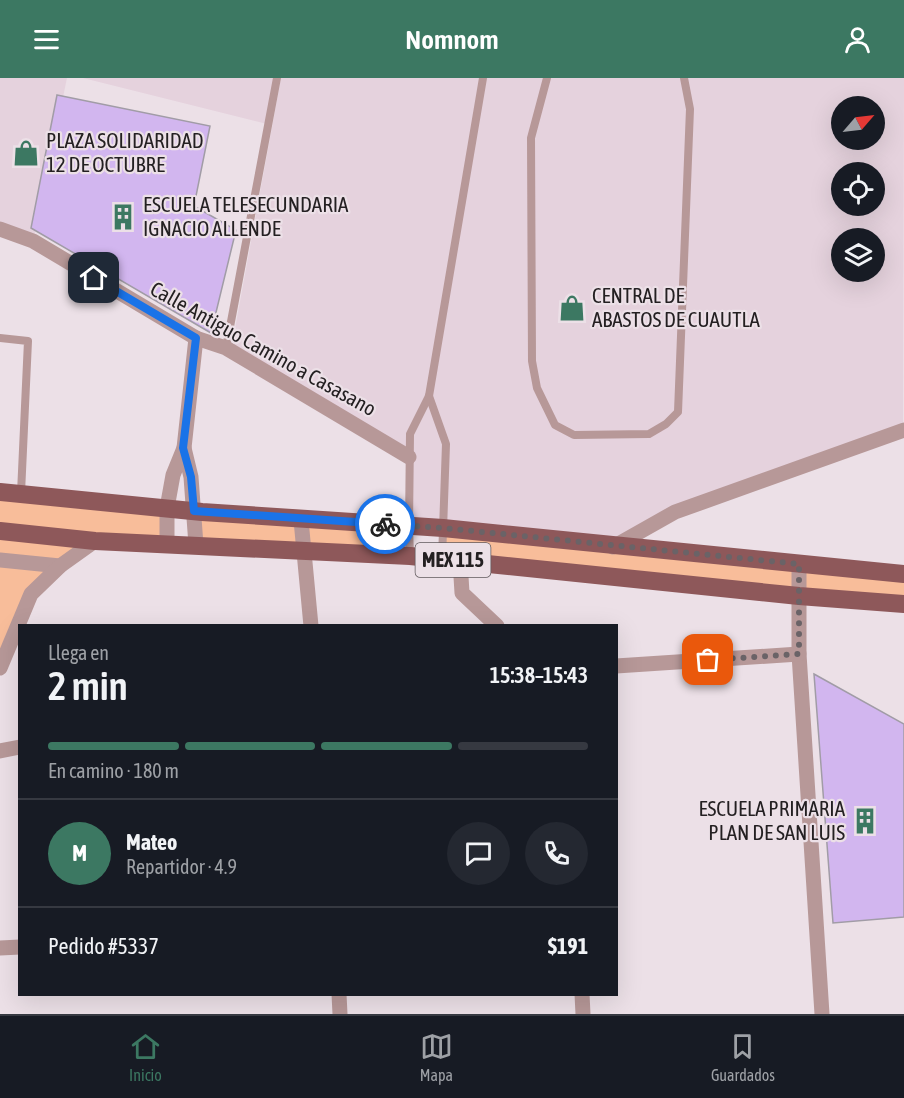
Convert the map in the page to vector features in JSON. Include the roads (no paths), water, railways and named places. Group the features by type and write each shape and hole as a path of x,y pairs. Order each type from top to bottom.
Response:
{"main road":[{"name":"MEX 115","path":"0,492 194,511 443,528 613,547 904,574"},
{"name":"MEX 115","path":"0,531 95,541 411,556 799,596 904,604"}],"street":[{"name":"Calle Antiguo Camino a Casasano","path":"0,229 33,241 196,338 226,348 409,457"},
{"path":"167,543 166,508 173,475 183,448 196,338"},
{"path":"613,547 675,512 904,430"},
{"path":"183,448 191,477 196,545"},
{"path":"301,519 311,624"},
{"path":"18,624 31,594 60,566 95,541"},
{"path":"0,560 60,566"},
{"path":"451,560 462,593 495,624"},
{"path":"799,564 799,654 822,1014"},
{"path":"0,668 18,625"},
{"path":"618,666 799,654"},
{"path":"0,751 18,747"},
{"path":"0,948 18,947"},
{"path":"339,996 340,1014"},
{"path":"582,996 583,1014"}],"lane":[{"path":"226,348 277,78"},
{"path":"411,556 408,526 410,434 429,396 483,78"},
{"path":"547,78 531,138 532,360 537,388 555,425 574,435 649,434 666,424 678,412 690,109 684,78"},
{"path":"0,338 28,341 21,494"},
{"path":"429,396 446,444 443,528 451,560"}],"place":[{"name":"PLAZA SOLIDARIDAD 12 DE OCTUBRE","path":"26,153"},
{"name":"ESCUELA TELESECUNDARIA IGNACIO ALLENDE","path":"123,217"},
{"name":"CENTRAL DE ABASTOS DE CUAUTLA","path":"572,308"},
{"name":"ESCUELA PRIMARIA PLAN DE SAN LUIS","path":"865,821"}]}
